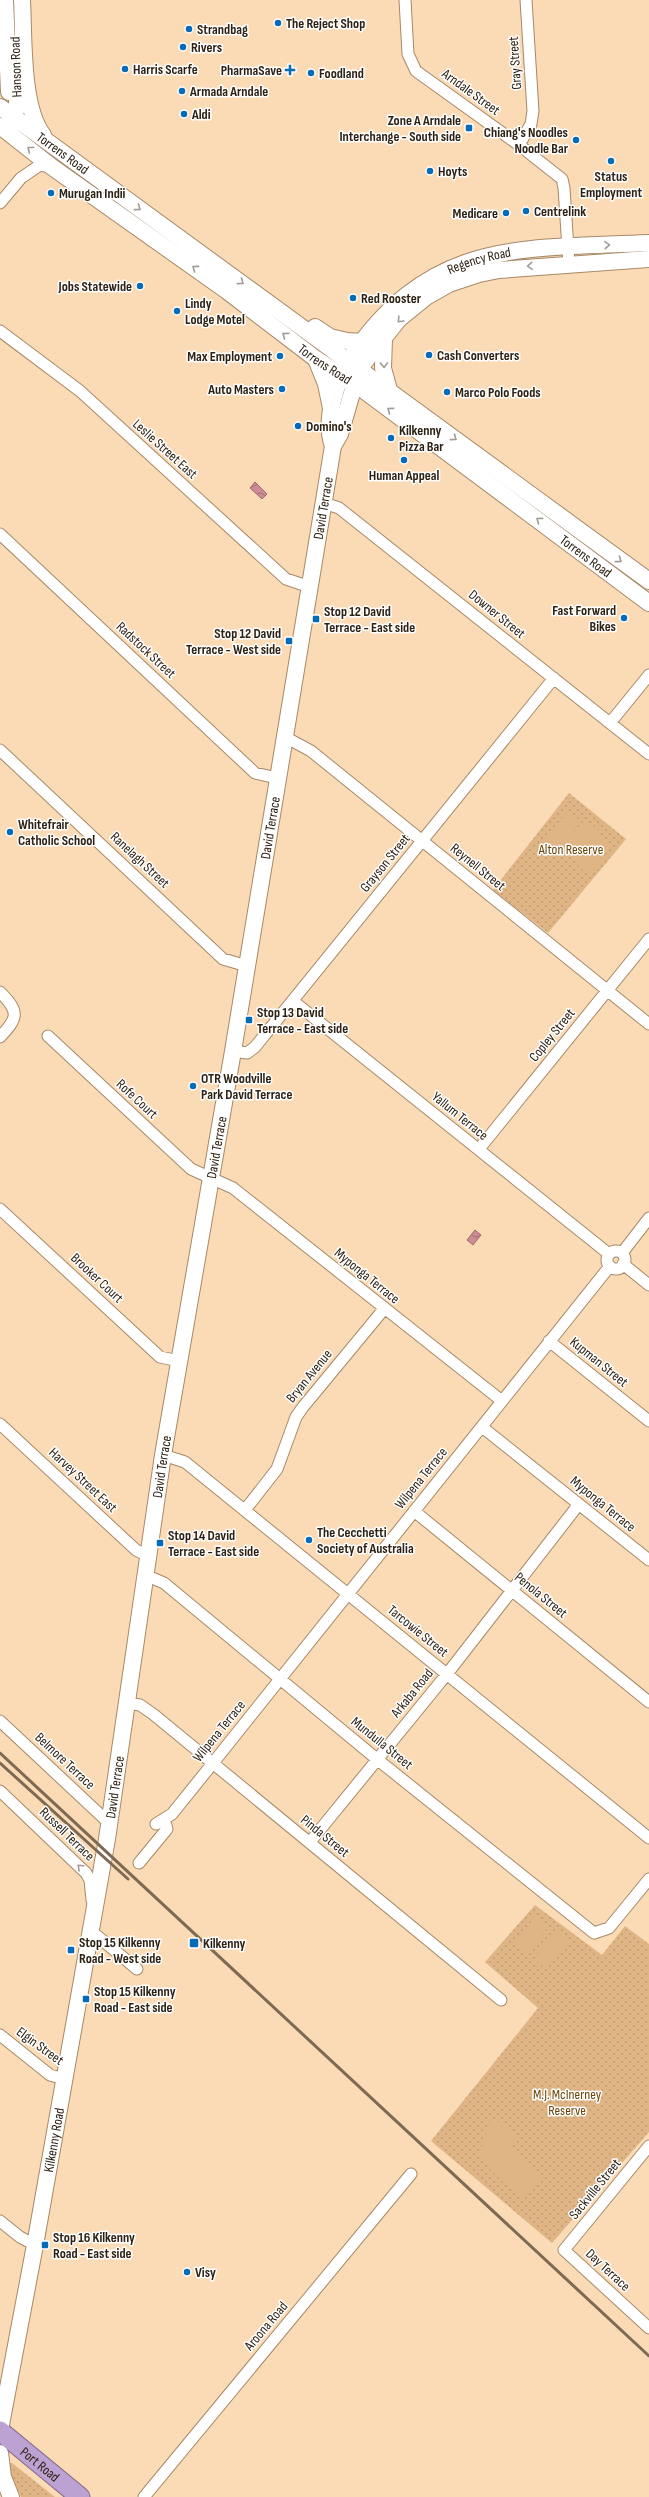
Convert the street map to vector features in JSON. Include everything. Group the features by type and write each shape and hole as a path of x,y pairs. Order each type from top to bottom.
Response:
{"highway":[{"name":"Port Road","path":"0,2430 80,2497"}],"main road":[{"name":"Hanson Road","path":"5,0 8,69 6,121"},
{"name":"Hanson Road","path":"6,121 17,102 14,0"},
{"path":"22,0 28,94 33,117 39,130 50,144"},
{"path":"0,84 5,79 8,69"},
{"name":"Torrens Road","path":"6,121 50,144 301,326 350,373 649,603"},
{"name":"Torrens Road","path":"6,121 52,167 227,291 316,359 389,390 649,581"},
{"name":"Regency Road","path":"350,373 363,342 388,312 411,290 452,266 493,254 568,247 649,243"},
{"name":"Regency Road","path":"350,373 384,339 399,319 426,297 449,284 479,274 499,270 649,259"},
{"path":"301,326 316,327 330,337 347,341 363,342"},
{"path":"384,339 383,368 389,390"},
{"path":"316,359 326,384 331,408"},
{"name":"David Terrace","path":"333,446 328,433 331,408 350,373"},
{"name":"David Terrace","path":"105,1850 163,1455 233,1051 333,446 340,434 350,373"},
{"path":"580,550 590,538"},
{"name":"Kilkenny Road","path":"0,2430 35,2246 105,1850"},
{"path":"0,2453 3,2477 11,2497"}],"street":[{"name":"Arndale Street","path":"405,0 407,41 410,62 416,71 519,144 562,180 564,188 569,264"},
{"name":"Gray Street","path":"519,144 531,124 533,111 526,0"},
{"path":"0,203 21,178 40,165 52,167"},
{"name":"Leslie Street East","path":"0,330 80,391 286,579 310,587"},
{"name":"Downer Street","path":"324,503 339,508 649,754"},
{"name":"Radstock Street","path":"0,534 255,773 277,778"},
{"path":"610,723 649,675"},
{"name":"Grayson Street","path":"233,1051 246,1053 251,1051 554,678"},
{"name":"Reynell Street","path":"285,737 311,751 649,1024"},
{"name":"Ranelagh Street","path":"0,750 223,959 247,966"},
{"name":"Copley Street","path":"479,1149 649,939"},
{"path":"0,992 10,1002 15,1012 12,1024 0,1037"},
{"name":"Yallum Terrace","path":"293,1001 609,1254"},
{"name":"Rofe Court","path":"48,1036 191,1169 211,1178"},
{"name":"Myponga Terrace","path":"211,1178 233,1188 502,1401"},
{"name":"Brooker Court","path":"0,1209 160,1357 179,1361"},
{"path":"649,1218 622,1259 617,1268 610,1266 607,1260 609,1254 616,1251 622,1259 649,1285"},
{"name":"Wilpena Terrace","path":"139,1863 167,1829 160,1821 172,1814 610,1266"},
{"name":"Bryan Avenue","path":"246,1510 277,1468 296,1417 384,1309"},
{"name":"Kupman Street","path":"550,1341 649,1421"},
{"name":"Harvey Street East","path":"0,1424 136,1550 148,1556"},
{"name":"Myponga Terrace","path":"482,1427 649,1560"},
{"name":"Tarcowie Street","path":"163,1455 185,1462 246,1510 649,1838"},
{"name":"Arkaba Road","path":"310,1842 447,1674 579,1504"},
{"name":"Penola Street","path":"414,1511 649,1702"},
{"name":"Mundulla Street","path":"145,1575 164,1583 378,1760 594,1933 602,1932 609,1928 649,1879"},
{"name":"Pinda Street","path":"126,1703 140,1705 310,1842 501,2000"},
{"name":"Belmore Terrace","path":"0,1721 109,1823"},
{"name":"Russell Terrace","path":"0,1791 86,1873 90,1880 93,1911"},
{"path":"90,1930 137,1969"},
{"name":"Elgin Street","path":"0,2035 50,2075 64,2079"},
{"name":"Sackville Street","path":"564,2250 648,2150"},
{"name":"Aroona Road","path":"144,2497 411,2174"},
{"path":"0,2221 20,2237 35,2246"},
{"name":"Day Terrace","path":"564,2250 649,2328"}],"green space":[{"name":"Alton Reserve","path":"569,793 626,839 548,933 493,890"},
{"path":"566,813 580,823 558,851 545,840"},
{"path":"585,819 601,832 598,836 611,847 589,875 576,864 579,861 562,847"},
{"name":"M.J. McInerney Reserve","path":"535,1905 602,1955 625,1926 649,1944 649,2132 552,2243 431,2141 538,2008 485,1962"},
{"path":"536,1915 549,1926 527,1953 514,1943"},
{"path":"556,1931 568,1941 546,1969 534,1959"},
{"path":"490,2121 497,2121 516,2137 508,2145 544,2178 523,2200 488,2168 502,2152 489,2166 479,2156"},
{"path":"9,2463 12,2463 55,2497 21,2497 9,2470"}],"water":[{"path":"255,482 267,494 262,499 250,488"},
{"path":"475,1230 481,1235 473,1245 467,1240"}],"railway":[{"path":"0,1753 649,2356"},
{"path":"0,1763 128,1879"}],"place":[{"name":"The Reject Shop","path":"278,23"},
{"name":"Strandbag","path":"189,29"},
{"name":"Rivers","path":"183,47"},
{"name":"Harris Scarfe","path":"125,69"},
{"name":"PharmaSave","path":"290,70"},
{"name":"Foodland","path":"311,73"},
{"name":"Armada Arndale","path":"182,91"},
{"name":"Aldi","path":"184,114"},
{"name":"Zone A Arndale Interchange - South side","path":"469,128"},
{"name":"Chiang's Noodles Noodle Bar","path":"576,140"},
{"name":"Status Employment","path":"611,161"},
{"name":"Hoyts","path":"430,171"},
{"name":"Murugan Indii","path":"51,193"},
{"name":"Centrelink","path":"526,211"},
{"name":"Medicare","path":"506,213"},
{"name":"Jobs Statewide","path":"140,286"},
{"name":"Red Rooster","path":"353,298"},
{"name":"Lindy Lodge Motel","path":"177,311"},
{"name":"Cash Converters","path":"429,355"},
{"name":"Max Employment","path":"280,356"},
{"name":"Auto Masters","path":"282,389"},
{"name":"Marco Polo Foods","path":"447,392"},
{"name":"Domino's","path":"298,426"},
{"name":"Kilkenny Pizza Bar","path":"391,438"},
{"name":"Human Appeal","path":"404,460"},
{"name":"Fast Forward Bikes","path":"624,618"},
{"name":"Stop 12 David Terrace - East side","path":"316,619"},
{"name":"Stop 12 David Terrace - West side","path":"289,641"},
{"name":"Whitefrair Catholic School","path":"10,832"},
{"name":"Stop 13 David Terrace - East side","path":"249,1020"},
{"name":"OTR Woodville Park David Terrace","path":"193,1086"},
{"name":"The Cecchetti Society of Australia","path":"309,1540"},
{"name":"Stop 14 David Terrace - East side","path":"160,1543"},
{"name":"Kilkenny","path":"194,1943"},
{"name":"Stop 15 Kilkenny Road - West side","path":"71,1950"},
{"name":"Stop 15 Kilkenny Road - East side","path":"86,1999"},
{"name":"Stop 16 Kilkenny Road - East side","path":"45,2245"},
{"name":"Visy","path":"187,2272"}]}
